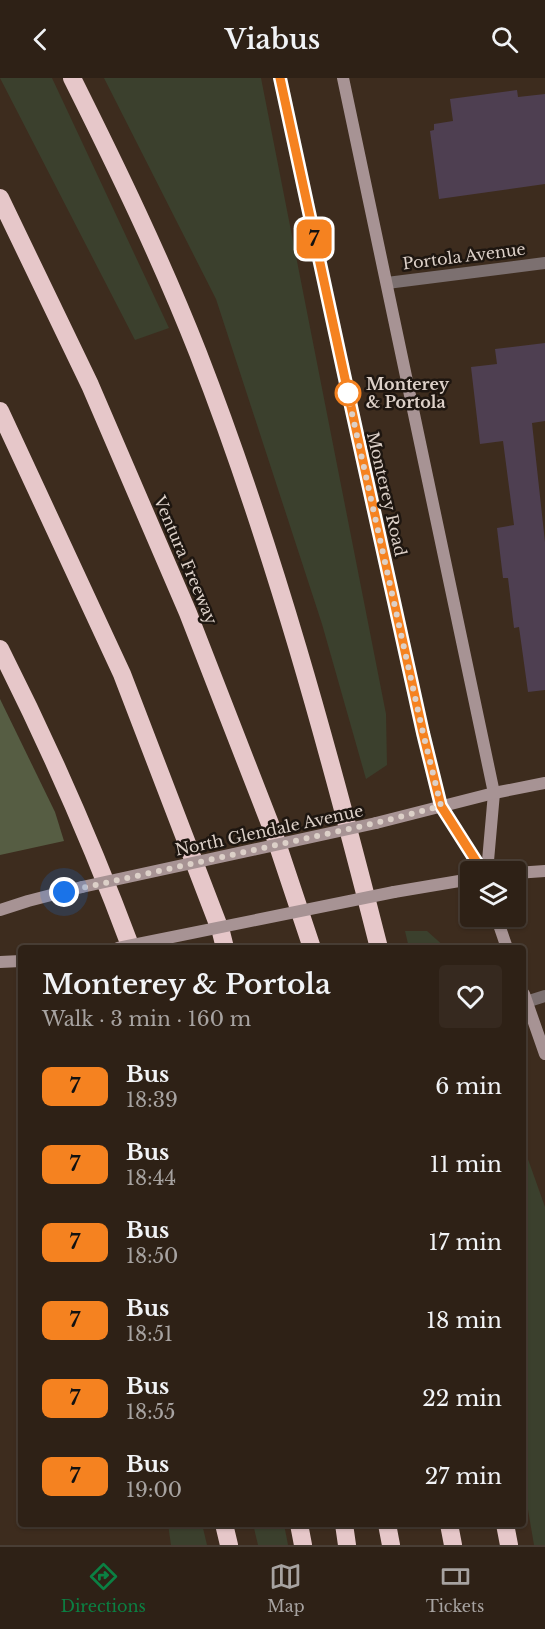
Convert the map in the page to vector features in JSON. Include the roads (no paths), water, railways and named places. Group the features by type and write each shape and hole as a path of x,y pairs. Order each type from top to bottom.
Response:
{"highway":[{"path":"72,78 120,174 174,293 233,449 289,618 334,774 378,945"},
{"name":"Ventura Freeway","path":"0,198 90,385 188,613 274,834 311,945"},
{"path":"0,411 122,674 224,945"},
{"path":"0,649 24,696 72,803 130,945"},
{"path":"225,1527 229,1545"},
{"path":"300,1527 303,1545"},
{"path":"344,1527 347,1545"},
{"path":"388,1527 391,1545"},
{"path":"450,1527 453,1545"},
{"path":"506,1527 509,1545"}],"main road":[{"name":"Monterey Road","path":"280,78 423,733 441,806 478,861"},
{"name":"Monterey Road","path":"343,78 494,794 486,861"},
{"name":"North Glendale Avenue","path":"0,910 82,887 376,823 545,783"},
{"path":"526,872 545,871"},
{"path":"133,945 460,881"},
{"path":"500,927 506,945"},
{"path":"0,962 18,961"},
{"path":"526,1001 545,1054"}],"street":[{"name":"Portola Avenue","path":"387,283 545,263"},
{"path":"526,998 545,996"}],"place":[{"name":"Monterey & Portola","path":"348,393"}]}
